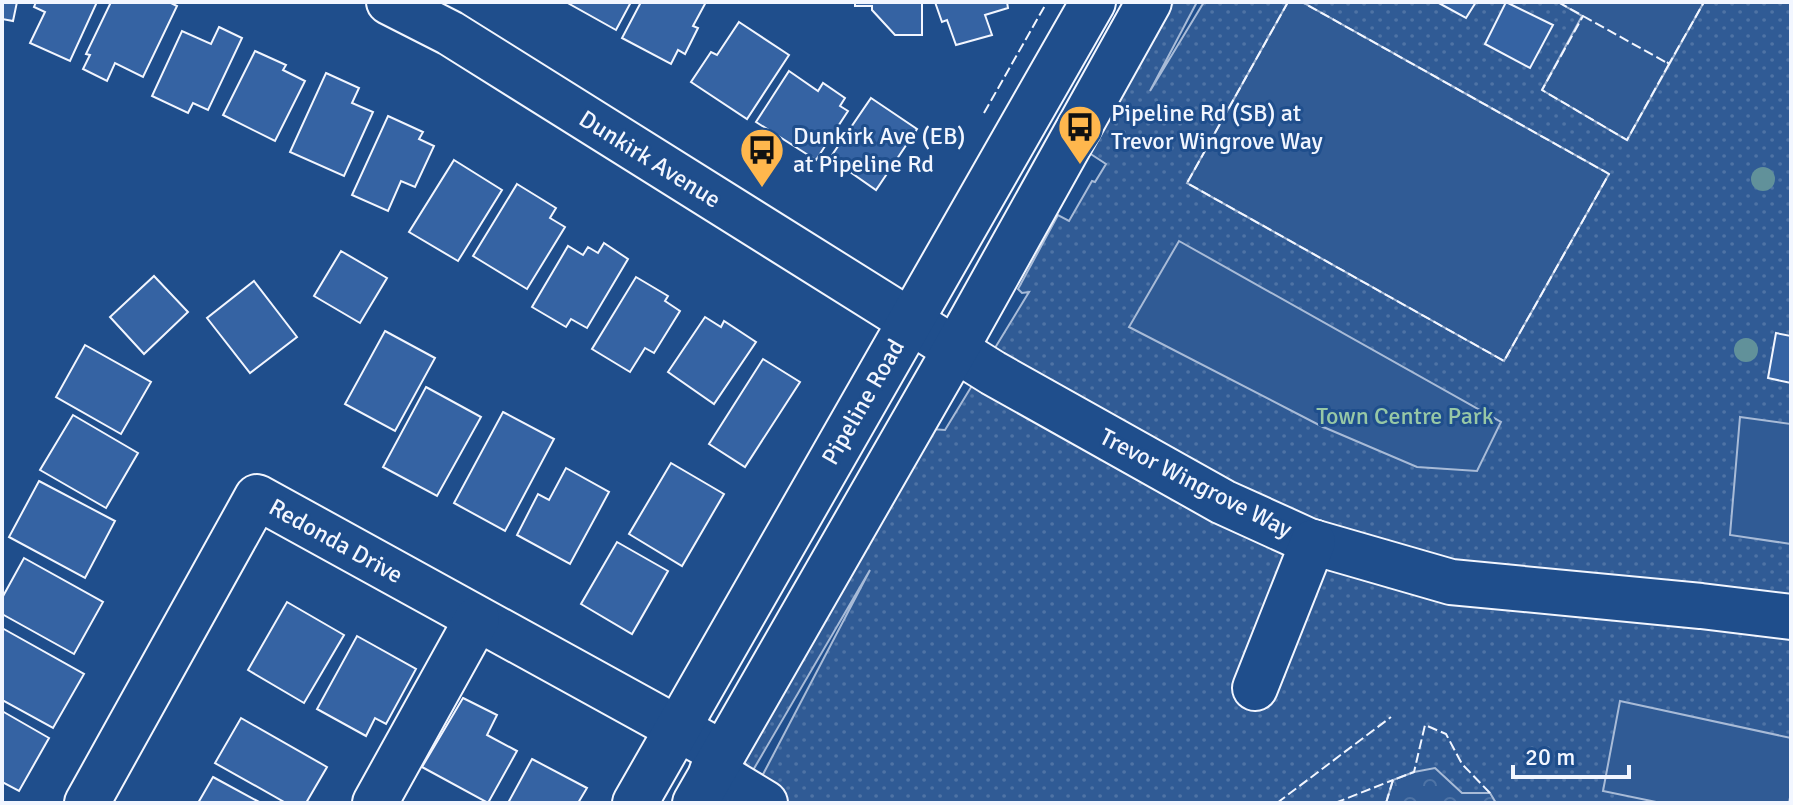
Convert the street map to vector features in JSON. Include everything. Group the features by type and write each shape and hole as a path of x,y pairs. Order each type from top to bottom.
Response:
{"street":[{"name":"Dunkirk Avenue","path":"389,2 450,33 909,322"},
{"name":"Pipeline Road","path":"635,803 1093,2"},
{"path":"709,776 955,350 1149,2"},
{"name":"Trevor Wingrove Way","path":"909,322 1223,502 1313,542 1451,582 1791,617"},
{"name":"Redonda Drive","path":"87,803 257,497 676,727 709,776 765,803"},
{"path":"1255,688 1313,542"},
{"path":"375,803 477,619"}],"green space":[{"name":"Town Centre Park","path":"1166,2 1197,2 1150,91 1204,2 1791,2 1791,803 748,803 870,570 752,772 739,755 931,429 945,430 1029,292 1022,293 1018,289 1058,215 1069,221 1092,181 1095,182 1106,164 1083,149"},
{"path":"1435,768 1462,793 1490,793 1496,803 1386,803 1393,780"}],"shaded area":[{"path":"1288,2 1302,2 1609,174 1504,361 1187,183"},
{"path":"1558,2 1704,2 1627,140 1542,90 1582,16"},
{"path":"1179,241 1501,422 1477,471 1417,467 1321,426 1129,327"},
{"path":"1740,417 1791,424 1791,544 1730,535"},
{"path":"1620,701 1791,738 1789,803 1661,803 1603,791"}],"building":[{"path":"2,2 17,2 13,21 2,19"},
{"path":"36,2 97,2 70,61 30,43 45,12 34,7"},
{"path":"111,2 169,2 177,6 143,77 115,63 107,81 83,69 90,55 86,54"},
{"path":"566,2 631,2 616,30"},
{"path":"641,2 706,2 693,26 698,28 685,54 678,50 671,64 622,38"},
{"path":"855,2 922,2 922,35 895,35 872,10 872,6 855,6"},
{"path":"935,2 1007,2 1008,8 985,15 992,35 956,45 947,20 942,22"},
{"path":"1437,2 1476,2 1466,18"},
{"path":"1506,2 1553,25 1530,68 1485,44"},
{"path":"739,22 789,55 747,119 691,82 711,52 717,55"},
{"path":"219,27 242,38 208,110 193,103 188,113 152,96 182,31 211,44"},
{"path":"255,51 286,65 283,70 305,81 275,141 223,115"},
{"path":"789,71 818,91 823,83 845,98 840,106 848,111 816,160 756,122"},
{"path":"326,73 359,88 352,103 373,112 344,176 290,152"},
{"path":"871,98 917,129 876,190 830,158"},
{"path":"388,116 423,132 419,139 434,146 415,187 401,181 388,211 352,195"},
{"path":"454,160 502,190 458,261 409,232"},
{"path":"517,184 556,208 550,218 565,227 527,289 473,256"},
{"path":"604,243 628,259 587,328 571,319 566,327 532,307 568,246 583,255 588,247 598,253"},
{"path":"341,251 387,278 360,323 314,296"},
{"path":"154,276 188,312 144,354 110,317"},
{"path":"636,277 668,296 665,301 680,311 654,353 645,348 630,372 592,349"},
{"path":"254,281 297,337 250,373 207,318"},
{"path":"705,317 721,327 724,321 756,342 714,404 668,372"},
{"path":"385,331 435,358 395,431 345,404"},
{"path":"1776,333 1791,336 1791,383 1768,378"},
{"path":"85,345 151,382 121,434 56,397"},
{"path":"763,359 800,382 745,467 709,444"},
{"path":"426,387 481,417 437,496 383,467"},
{"path":"503,412 554,439 505,531 454,503"},
{"path":"73,415 138,453 106,508 40,470"},
{"path":"671,463 724,494 682,566 629,534"},
{"path":"566,468 609,492 570,564 517,535 538,494 549,500"},
{"path":"39,481 115,521 85,578 9,537"},
{"path":"617,542 668,571 632,634 581,604"},
{"path":"24,558 103,602 74,654 2,614 2,598"},
{"path":"287,602 344,635 304,703 248,670"},
{"path":"2,628 84,674 53,728 2,700"},
{"path":"357,636 416,669 386,724 375,718 366,736 317,709"},
{"path":"463,698 497,715 487,735 517,751 488,803 422,767"},
{"path":"2,711 49,738 19,791 2,782"},
{"path":"241,718 327,767 306,803 286,803 215,763"},
{"path":"532,759 587,788 578,803 508,803"},
{"path":"213,777 261,803 198,803"}],"fence":[{"path":"984,113 1047,2"},
{"path":"1288,2 1187,183 1504,361 1609,174 1302,2"},
{"path":"1558,2 1583,16"},
{"path":"1667,62 1669,64 1704,2"},
{"path":"1583,16 1669,64 1627,140 1542,90 1583,16"},
{"path":"1277,803 1391,717"},
{"path":"1386,803 1393,780 1414,772 1425,725 1446,734 1462,764 1490,793"},
{"path":"1335,803 1393,780"}],"place":[{"name":"Pipeline Rd (SB) at Trevor Wingrove Way","path":"1080,166"},
{"name":"Dunkirk Ave (EB) at Pipeline Rd","path":"762,189"}]}
